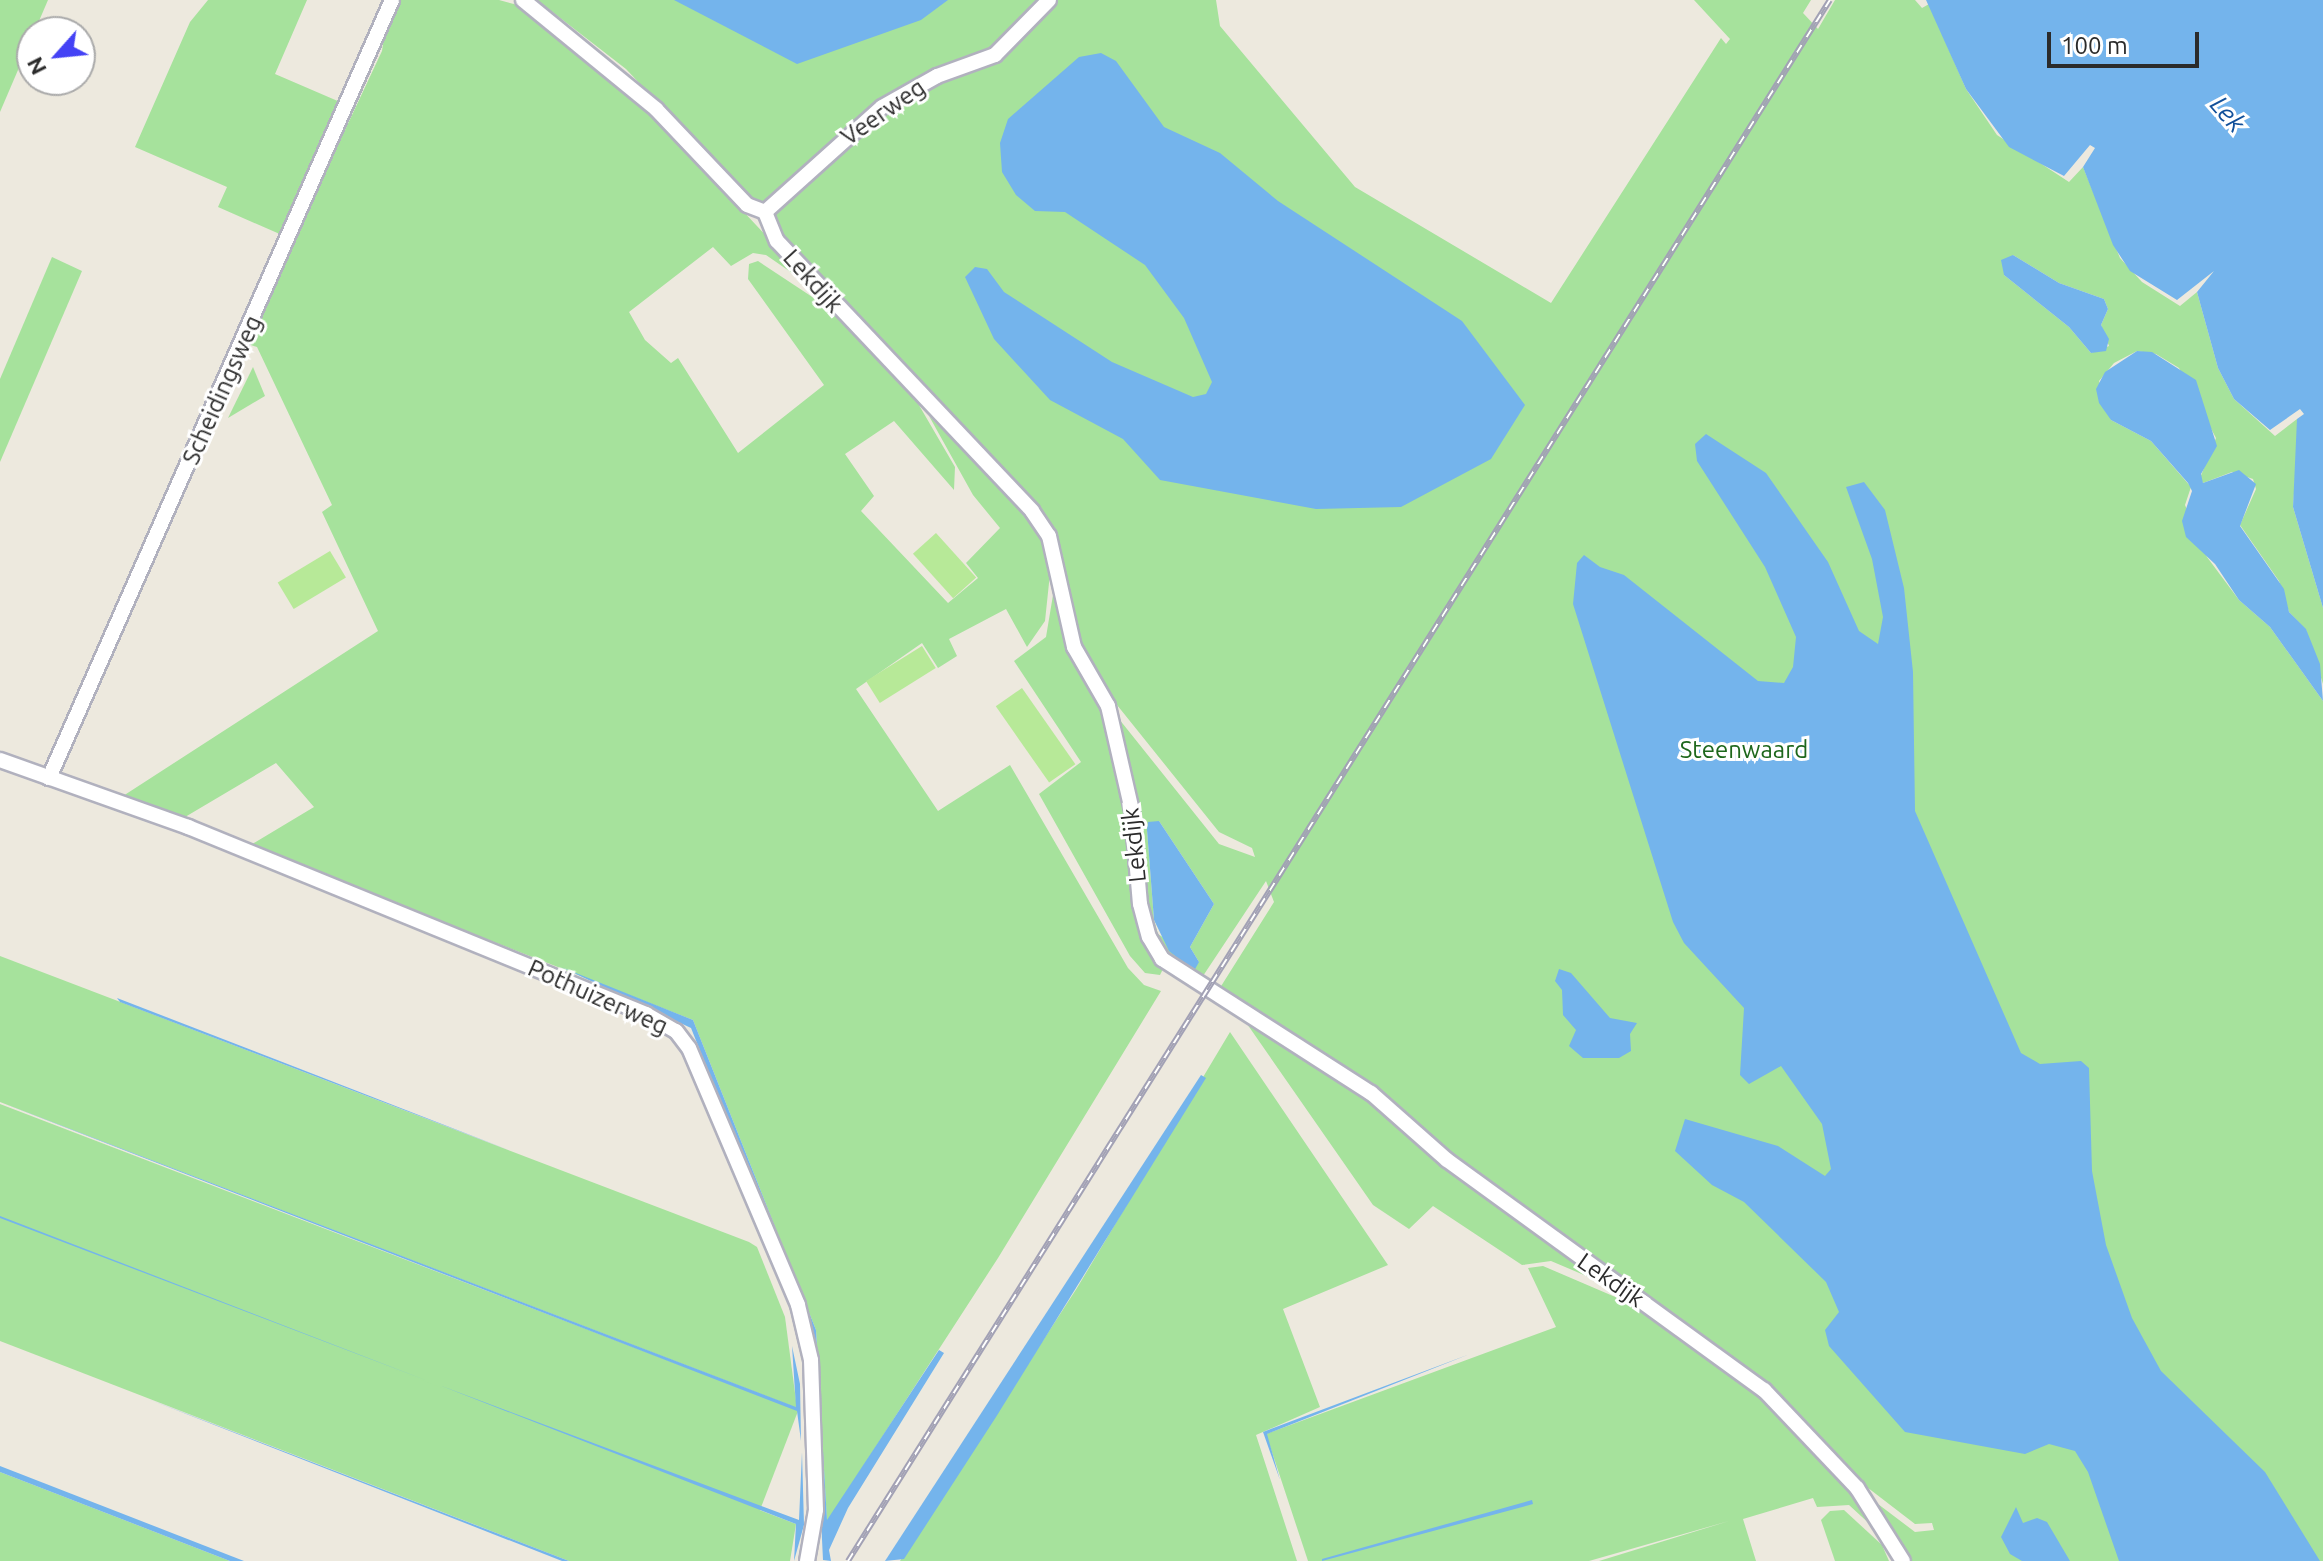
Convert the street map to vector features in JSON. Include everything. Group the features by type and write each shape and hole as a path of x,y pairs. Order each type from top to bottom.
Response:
{"street":[{"name":"Scheidingsweg","path":"49,778 392,0"},
{"name":"Lekdijk","path":"523,0 665,117 747,205 765,212 777,241 1032,511 1049,536 1074,647 1108,706 1132,811 1140,904 1149,937 1162,959 1371,1093 1447,1160 1764,1390 1857,1488 1903,1561"},
{"name":"Veerweg","path":"765,212 882,107 937,76 995,55 1049,0"},
{"name":"Pothuizerweg","path":"0,760 188,827 646,1014 676,1031 689,1048 798,1305 811,1360 816,1510 807,1561"}],"green space":[{"path":"0,0 48,0 41,16 16,16 16,75 0,112"},
{"path":"208,0 307,0 275,74 340,102 282,235 218,207 227,187 135,147 190,22"},
{"path":"397,0 499,0 525,7 621,81 818,291 766,255 753,253 731,266 713,247 629,312 645,340 671,363 678,358 738,453 824,385 748,279 749,264 758,261 835,312 916,400 955,467 954,490 894,421 845,454 874,496 861,511 948,603 978,578 966,563 1000,528 973,495 929,416 1034,521 1051,564 1045,621 1027,647 1006,609 949,639 957,656 938,668 922,643 856,689 938,811 1010,765 1128,968 1144,985 1161,991 998,1258 827,1522 816,1330 693,1020 249,846 314,807 276,763 180,820 123,796 378,631 322,512 332,505 257,347 245,343 382,51 386,23"},
{"name":"Steenwaard","path":"537,0 1216,0 1220,26 1355,187 1551,303 1721,38 1726,44 1730,39 1694,0 1811,0 1803,13 1818,29 1835,0 1915,0 1922,8 1929,4 1966,89 1997,135 2069,182 2083,167 2120,258 2142,282 2180,306 2197,292 2218,368 2234,399 2275,436 2297,419 2299,424 2293,507 2323,608 2323,684 2306,630 2289,612 2279,581 2240,525 2256,489 2253,479 2232,472 2203,483 2200,478 2216,438 2179,368 2156,354 2137,351 2114,363 2099,381 2111,420 2151,441 2191,487 2185,505 2207,557 2239,600 2270,627 2323,701 2323,1561 1907,1561 1878,1504 1915,1532 1934,1530 1932,1523 1915,1524 1859,1481 1767,1387 1218,991 1274,902 1266,881 1199,982 1184,973 1151,935 1119,719 1219,844 1255,857 1252,848 1219,832 1109,695 1078,645 1059,551 776,231 774,217 784,204 750,200 626,69","holes":["2013,255 2059,283 2104,299 2108,309 2101,325 2109,346 2091,353 2069,327 2004,275","1159,821 1214,904 1190,947 1199,962 1158,934 1154,920 1147,830"]},
{"path":"52,257 82,271 0,462 0,379"},
{"path":"253,367 265,396 228,418"},
{"path":"936,533 976,578 953,598 913,554"},
{"path":"330,551 346,578 294,609 278,582"},
{"path":"1055,583 1065,630 1099,696 1125,790 1136,905 1164,967 1160,975 1145,973 1130,956 1039,794 1081,762 1014,661 1046,637"},
{"path":"922,646 936,668 880,703 866,681"},
{"path":"1022,688 1075,764 1049,783 996,706"},
{"path":"0,956 749,1242 757,1247 785,1317 797,1408 0,1102"},
{"path":"1245,1021 1368,1097 1617,1289 1551,1261 1522,1265 1433,1206 1409,1229 1373,1205"},
{"path":"1230,1032 1388,1265 1283,1309 1320,1407 1256,1435 1297,1561 900,1561 1077,1288"},
{"path":"0,1104 798,1410 758,1515 0,1224"},
{"path":"0,1218 796,1524 790,1561 569,1561 0,1341"},
{"path":"1543,1266 1641,1308 1761,1393 1830,1460 1886,1539 1849,1505 1817,1507 1813,1498 1743,1519 1756,1561 1599,1561 1729,1521 1589,1561 1308,1561 1266,1434 1556,1327 1528,1268"},
{"path":"0,1472 230,1561 0,1561"},
{"path":"1844,1510 1882,1545 1889,1561 1835,1561 1821,1520 1830,1511"}],"water":[{"path":"674,0 948,0 921,20 797,64"},
{"name":"Lek","path":"1926,0 2323,0 2323,608 2293,507 2297,419 2304,414 2300,409 2270,430 2234,399 2218,368 2197,292 2214,271 2177,300 2130,271 2113,245 2083,167 2095,148 2090,145 2064,176 2009,147 1966,89"},
{"path":"1101,53 1116,61 1164,127 1220,153 1278,201 1462,321 1525,405 1491,459 1401,507 1316,509 1160,480 1123,439 1050,400 994,339 965,277 975,267 987,269 1004,292 1112,362 1193,397 1206,394 1212,382 1184,318 1145,265 1065,212 1035,211 1016,195 1002,172 1000,143 1008,119 1079,57"},
{"path":"2013,255 2059,283 2104,299 2108,309 2101,325 2109,339 2106,351 2091,353 2069,327 2004,275 2001,260"},
{"path":"2137,351 2152,352 2196,380 2217,446 2201,474 2203,483 2239,470 2256,484 2240,526 2284,589 2289,612 2306,629 2320,664 2323,701 2270,627 2239,600 2215,564 2186,537 2182,521 2192,491 2188,483 2151,441 2111,420 2099,403 2096,389 2105,372"},
{"path":"1706,434 1766,473 1828,562 1859,631 1878,644 1883,617 1872,559 1846,487 1864,482 1885,510 1904,588 1913,672 1915,811 2021,1053 2040,1064 2081,1061 2089,1068 2092,1171 2106,1245 2132,1318 2161,1371 2265,1472 2320,1561 2119,1561 2088,1472 2075,1451 2049,1444 2025,1454 1905,1432 1829,1346 1825,1330 1839,1312 1826,1282 1744,1202 1712,1185 1675,1151 1685,1119 1778,1146 1825,1176 1831,1169 1822,1124 1781,1066 1749,1084 1740,1075 1744,1008 1684,943 1673,922 1573,604 1577,563 1584,555 1600,567 1624,575 1758,681 1784,683 1793,667 1796,637 1765,567 1697,461 1695,444"},
{"path":"1159,821 1214,904 1190,947 1199,962 1194,971 1169,951 1154,920 1147,830 1148,822"},
{"path":"561,967 693,1020 816,1330 827,1520 939,1350 944,1353 848,1508 829,1550 831,1561 823,1560 812,1331 691,1028"},
{"path":"1559,969 1571,973 1610,1018 1637,1023 1630,1034 1631,1051 1619,1058 1583,1058 1569,1046 1576,1030 1563,1015 1562,990 1555,981"},
{"path":"117,998 285,1063 511,1151 120,1002"},
{"path":"1201,1075 1206,1078 996,1417 904,1559 885,1561"},
{"path":"0,1102 796,1407 792,1346 800,1384 801,1441 797,1411"},
{"path":"0,1216 428,1381 0,1218"},
{"path":"1470,1354 1267,1434 1280,1480 1263,1432"},
{"path":"439,1385 799,1520 802,1452 804,1525 794,1561 796,1524"},
{"path":"148,1399 569,1561 562,1561"},
{"path":"0,1466 244,1561 230,1561 0,1472"},
{"path":"1532,1500 1533,1504 1322,1561 1322,1559"},
{"path":"2016,1507 2023,1523 2037,1518 2047,1522 2070,1561 2022,1561 2010,1554 2001,1537"}],"railway":[{"path":"848,1561 1830,0"}]}
